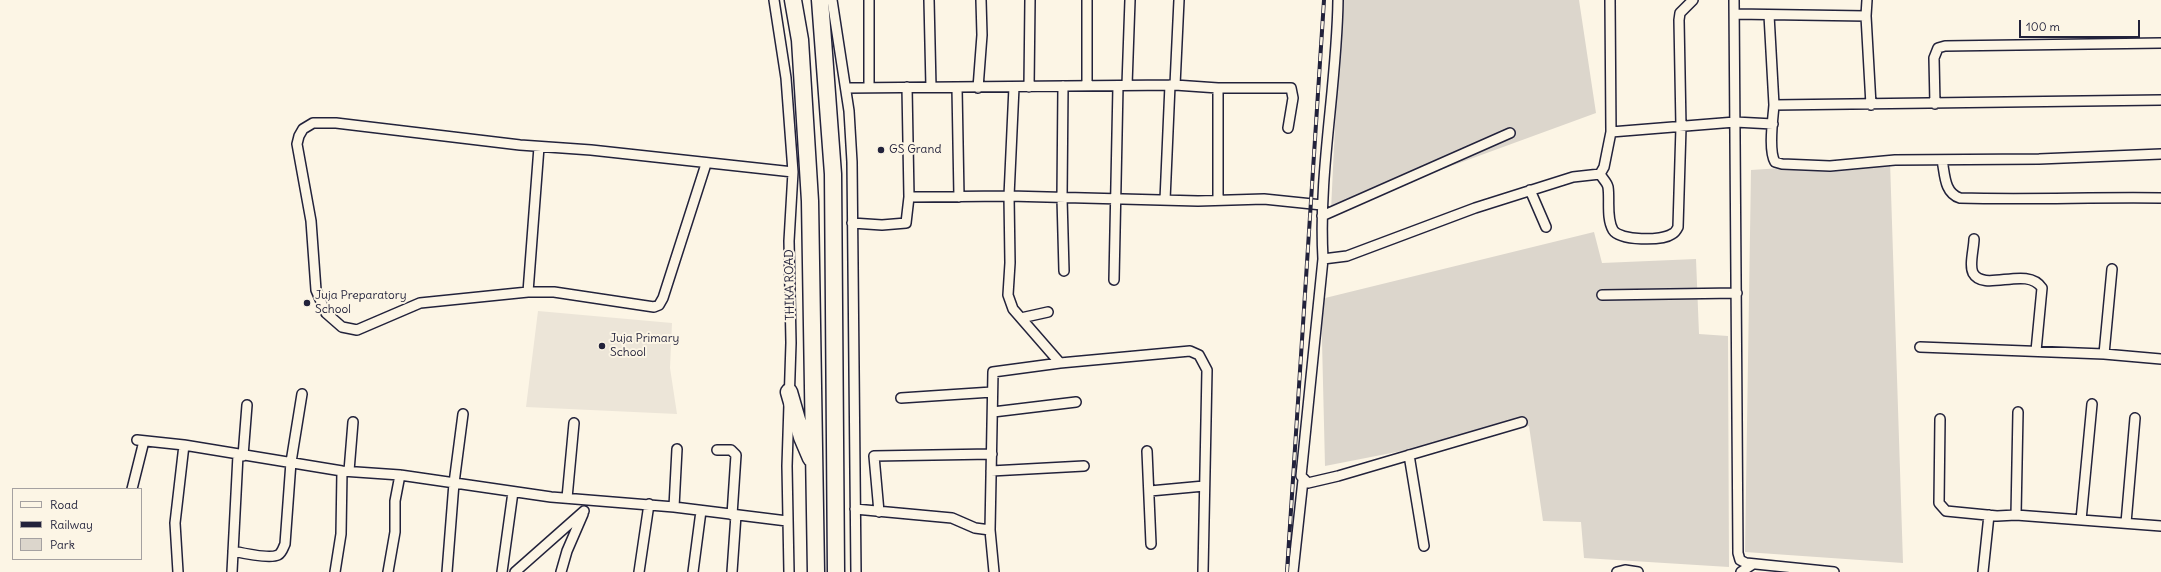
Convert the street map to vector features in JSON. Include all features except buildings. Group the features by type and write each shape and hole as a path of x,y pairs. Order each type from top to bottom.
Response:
{"highway":[{"name":"THIKA ROAD","path":"792,0 800,40 810,201 816,572"},
{"path":"820,0 833,174 836,572"},
{"path":"790,392 802,437 814,465"}],"street":[{"name":"THIKA ROAD","path":"774,0 786,78 793,172 789,241 791,343 787,521 789,572"},
{"path":"832,0 846,88 852,162 856,572"},
{"path":"869,0 869,88"},
{"path":"929,0 930,87"},
{"path":"978,88 982,35 981,0"},
{"path":"1029,87 1030,0"},
{"path":"1087,0 1087,86"},
{"path":"1114,280 1116,199 1122,86 1130,0"},
{"path":"1165,200 1179,0"},
{"path":"1292,572 1303,480 1301,476 1323,259 1322,205 1338,32 1338,0"},
{"path":"1600,174 1604,167 1611,132 1610,0"},
{"path":"1600,174 1608,186 1608,205 1612,228 1616,233 1625,238 1671,235 1678,227 1681,127 1679,20 1680,14 1693,0"},
{"path":"1734,0 1738,554 1740,560 1753,564 1800,570 1834,572"},
{"path":"1867,0 1866,16 1871,105"},
{"path":"1735,14 1866,16"},
{"path":"1769,15 1774,105 1772,157 1775,162 1782,164 1830,166 1895,160 2039,159 2161,154"},
{"path":"1935,104 1934,58 1938,48 1945,46 2161,43"},
{"path":"846,88 978,88 1172,85 1218,88 1291,88 1293,98 1288,128"},
{"path":"1063,86 1062,198 1064,271"},
{"path":"852,223 882,225 906,223 909,197 907,87"},
{"path":"1014,87 1009,196 1010,263 1008,295 1010,305 1060,363"},
{"path":"957,88 959,197"},
{"path":"1218,88 1218,200"},
{"path":"1774,105 1871,105 2161,100"},
{"path":"1611,132 1735,122 1773,124"},
{"path":"706,164 663,298 659,305 654,307 554,292 528,292 420,303 357,330 342,327 326,313 316,290 311,221 297,144 303,129 313,123 397,129 539,146 591,150 706,164 793,172"},
{"path":"1322,216 1510,133"},
{"path":"528,292 539,146"},
{"path":"1942,160 1947,187 1954,196 1960,198 2017,200 2106,197 2161,198"},
{"path":"1323,259 1347,256 1475,208 1530,190 1573,177 1600,174"},
{"path":"1530,190 1546,227"},
{"path":"909,197 1009,196 1165,200 1264,199 1322,205"},
{"path":"1974,239 1972,269 1978,277 1987,280 2022,278 2032,279 2042,288 2036,351"},
{"path":"2104,354 2112,269"},
{"path":"1602,295 1737,293"},
{"path":"1021,318 1048,312"},
{"path":"1920,347 2104,354 2161,359"},
{"path":"994,572 990,530 993,372 1060,363 1190,351 1199,355 1207,370 1203,572"},
{"path":"901,398 992,392"},
{"path":"233,551 271,556 278,555 282,551 285,544 291,462 302,394"},
{"path":"993,412 1076,402"},
{"path":"2082,520 2092,404"},
{"path":"232,572 241,455 247,406"},
{"path":"2016,515 2018,412"},
{"path":"447,572 454,484 463,414"},
{"path":"2126,523 2135,418"},
{"path":"1940,419 1939,503 1942,508 1953,512 1989,515 2016,515 2161,526"},
{"path":"335,572 353,422"},
{"path":"1303,480 1308,483 1314,482 1522,422"},
{"path":"567,498 574,424"},
{"path":"132,488 140,441 184,445 346,471 400,475 513,492 590,500 674,506 701,511 787,521"},
{"path":"178,572 175,522 184,445"},
{"path":"674,506 677,449"},
{"path":"717,450 731,450 736,455 732,572"},
{"path":"1147,451 1150,491 1151,544"},
{"path":"879,512 874,456 992,454"},
{"path":"1409,455 1424,546"},
{"path":"991,471 1084,466"},
{"path":"388,572 395,532 395,501 400,475"},
{"path":"1150,491 1204,486"},
{"path":"502,572 513,492"},
{"path":"561,572 567,551 590,500"},
{"path":"639,572 649,504"},
{"path":"855,510 952,518 975,528 990,530"},
{"path":"515,572 584,511"},
{"path":"693,572 701,511"},
{"path":"1983,572 1989,515"},
{"path":"1740,572 1753,564"},
{"path":"1617,572 1625,570 1638,572"}],"shaded area":[{"name":"Juja Primary School","path":"538,311 672,323 670,368 677,414 526,407"}],"green space":[{"path":"1341,0 1579,0 1596,113 1331,210"},
{"path":"1890,161 1903,563 1745,552 1751,170"},
{"path":"1594,232 1602,263 1696,259 1699,334 1728,336 1729,567 1584,558 1581,522 1543,521 1529,426 1325,466 1321,299"}],"railway":[{"path":"1287,572 1324,0"}],"place":[{"name":"GS Grand","path":"881,150"},
{"name":"Juja Preparatory School","path":"307,303"},
{"name":"Juja Primary School","path":"602,346"}]}
